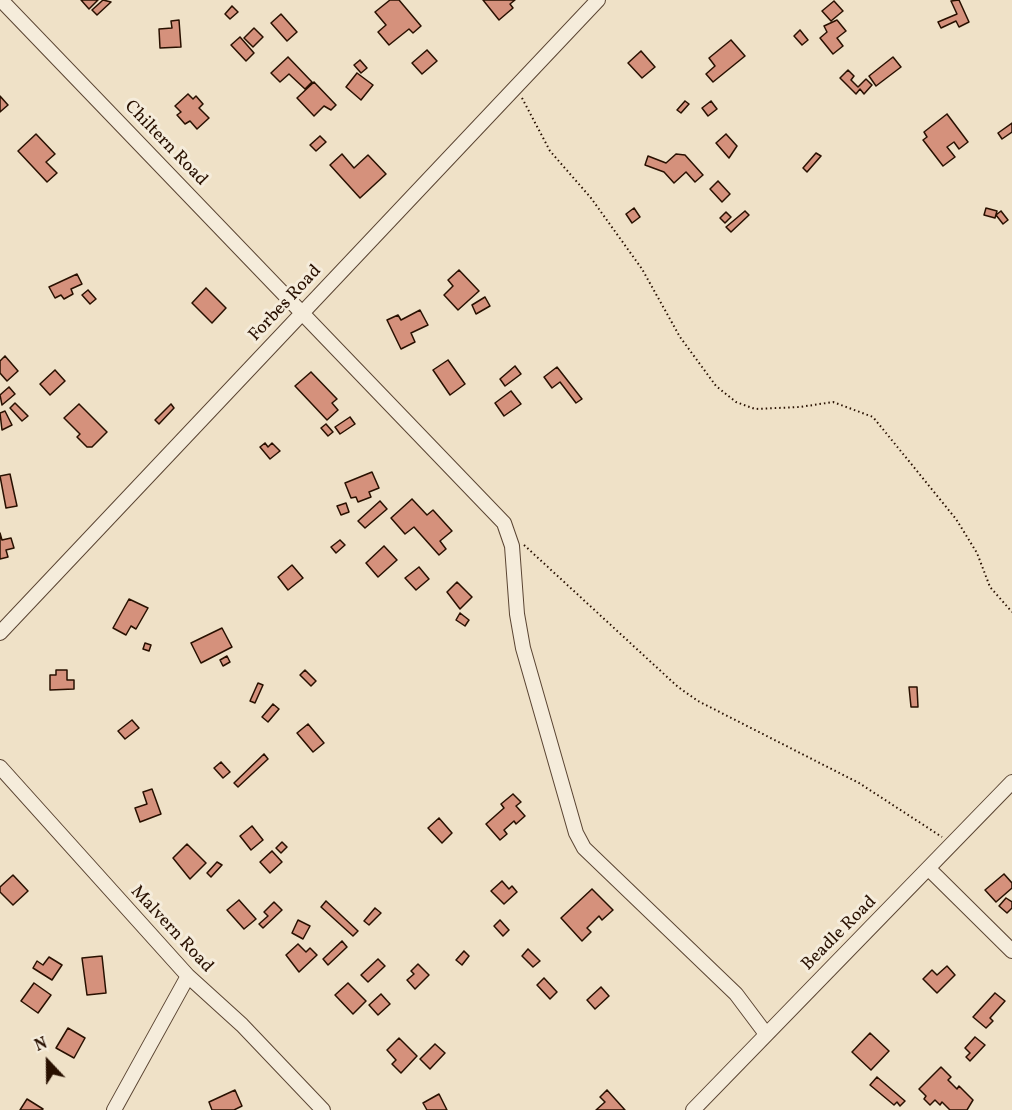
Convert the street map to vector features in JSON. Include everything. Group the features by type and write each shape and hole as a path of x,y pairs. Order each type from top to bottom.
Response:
{"street":[{"name":"Chiltern Road","path":"1,0 504,523 512,546 517,614 523,648 576,833 584,848 736,994 766,1034"},
{"name":"Forbes Road","path":"0,633 598,0"},
{"name":"Malvern Road","path":"0,768 188,976 242,1025 323,1110"},
{"name":"Beadle Road","path":"693,1110 1012,782"},
{"path":"929,869 1012,951"},
{"path":"114,1110 188,976"}],"path":[{"path":"518,87 550,151 591,198 642,269 680,337 716,386 736,402 755,409 800,407 833,402 873,417 956,519 977,553 990,587 1012,612"},
{"path":"519,539 604,622 678,687 698,701 859,783 952,844"}],"building":[{"path":"81,0 98,0 89,9"},
{"path":"103,0 111,2 97,15 92,10"},
{"path":"390,0 399,0 421,26 413,33 409,29 389,45 378,32 386,25 375,12"},
{"path":"483,0 515,0 510,4 513,8 499,20"},
{"path":"959,0 969,22 959,27 956,21 941,28 938,22 957,14 951,1"},
{"path":"834,1 843,11 831,21 822,11"},
{"path":"232,6 238,12 230,19 225,14"},
{"path":"281,14 297,32 287,41 271,23"},
{"path":"179,20 181,47 160,48 159,29 172,28 171,21"},
{"path":"837,20 846,31 837,38 843,46 833,54 820,38 827,32 824,26"},
{"path":"254,28 263,37 253,47 244,38"},
{"path":"800,30 808,40 802,45 794,36"},
{"path":"240,37 254,53 246,61 231,45"},
{"path":"731,40 745,56 713,82 706,74 715,66 709,58"},
{"path":"427,50 437,61 422,74 412,63"},
{"path":"641,51 655,67 642,78 628,63"},
{"path":"288,57 312,82 305,89 289,74 280,82 271,73"},
{"path":"893,57 901,67 876,86 869,76"},
{"path":"360,60 367,68 361,73 354,65"},
{"path":"848,70 854,76 851,80 858,87 866,79 872,85 864,94 860,89 856,94 840,78"},
{"path":"357,73 373,85 361,100 346,87"},
{"path":"314,82 336,105 331,110 324,106 314,116 297,98"},
{"path":"188,94 193,99 196,96 203,104 199,108 209,118 197,129 190,121 185,124 177,115 181,112 175,106"},
{"path":"0,96 8,105 0,112"},
{"path":"685,101 689,104 681,113 677,110"},
{"path":"711,101 717,109 708,116 702,108"},
{"path":"947,114 968,142 959,149 954,142 947,147 955,157 943,166 923,140 927,137 924,132"},
{"path":"1012,123 1012,132 1002,139 998,133"},
{"path":"36,134 55,154 46,162 57,173 47,182 18,151"},
{"path":"726,134 737,146 729,158 716,143"},
{"path":"320,136 326,142 316,151 310,145"},
{"path":"816,153 821,156 807,172 803,168"},
{"path":"342,154 354,168 368,155 386,174 360,198 330,165"},
{"path":"676,154 685,155 703,175 695,182 686,172 674,183 664,172 645,165 648,156 666,163"},
{"path":"718,181 730,194 722,202 710,189"},
{"path":"634,208 640,217 632,223 626,214"},
{"path":"986,208 997,211 995,218 984,215"},
{"path":"745,211 749,215 731,232 726,227"},
{"path":"1001,211 1008,220 1003,224 996,215"},
{"path":"726,212 731,217 725,223 720,218"},
{"path":"459,270 479,291 458,310 444,295 453,286 448,280"},
{"path":"77,274 82,284 71,289 73,294 64,299 61,295 55,298 49,287"},
{"path":"206,288 226,308 212,323 192,303"},
{"path":"88,290 96,299 90,304 82,295"},
{"path":"485,297 490,306 476,314 472,305"},
{"path":"420,310 428,325 411,333 415,342 401,349 387,320 398,315 401,320"},
{"path":"5,356 18,371 7,381 0,373 0,361"},
{"path":"448,360 465,384 450,395 433,370"},
{"path":"515,366 521,374 505,386 500,379"},
{"path":"557,367 582,399 576,403 560,382 552,388 544,377"},
{"path":"55,370 65,381 50,395 40,384"},
{"path":"311,372 337,399 332,403 338,410 327,420 295,386"},
{"path":"9,387 15,394 2,405 0,395"},
{"path":"511,391 521,404 504,416 495,403"},
{"path":"15,403 28,416 22,421 10,408"},
{"path":"79,404 107,432 92,447 87,447 77,437 80,434 64,418"},
{"path":"171,404 174,408 159,424 155,420"},
{"path":"5,411 12,425 2,430 0,413"},
{"path":"350,417 355,424 340,434 335,427"},
{"path":"326,424 333,432 328,436 321,428"},
{"path":"265,443 268,447 272,443 280,451 270,459 260,447"},
{"path":"372,472 379,488 369,492 371,497 358,502 356,497 351,498 345,483"},
{"path":"10,474 17,506 6,508 0,476"},
{"path":"412,499 427,515 433,510 452,531 440,541 446,549 439,555 414,527 405,534 391,518"},
{"path":"380,501 387,509 365,528 358,521"},
{"path":"346,503 349,512 341,515 337,506"},
{"path":"0,533 2,540 11,538 14,548 6,550 8,557 0,559"},
{"path":"340,540 345,545 336,553 331,547"},
{"path":"384,546 397,560 378,577 366,563"},
{"path":"292,565 303,578 288,590 278,577"},
{"path":"419,567 429,579 416,590 405,578"},
{"path":"457,582 472,597 460,609 447,592"},
{"path":"129,599 148,608 136,629 131,626 126,635 113,628"},
{"path":"460,613 469,620 465,626 456,620"},
{"path":"222,628 232,647 201,663 191,643"},
{"path":"145,643 151,645 149,651 143,649"},
{"path":"227,656 230,662 223,666 220,660"},
{"path":"56,670 67,670 67,680 74,680 74,689 50,690 50,675 56,675"},
{"path":"305,670 316,681 311,686 300,675"},
{"path":"258,683 263,685 255,703 250,701"},
{"path":"909,687 917,687 918,707 911,707"},
{"path":"273,704 279,709 268,722 262,717"},
{"path":"132,720 139,728 125,739 118,731"},
{"path":"308,724 324,743 313,752 297,733"},
{"path":"264,754 268,759 238,787 234,783"},
{"path":"221,762 230,772 223,778 214,768"},
{"path":"152,789 161,814 140,822 135,808 147,804 143,792"},
{"path":"513,794 521,802 516,806 525,816 516,824 514,821 504,830 507,834 500,840 486,824 504,808 501,804"},
{"path":"439,818 452,833 442,843 428,828"},
{"path":"252,826 263,840 251,850 240,836"},
{"path":"282,842 287,847 281,853 276,848"},
{"path":"187,844 206,863 190,879 173,858"},
{"path":"272,851 282,862 270,873 260,862"},
{"path":"217,862 222,865 211,877 207,873"},
{"path":"1004,874 1012,883 1012,888 996,902 985,890"},
{"path":"13,875 28,891 13,905 0,892 0,887"},
{"path":"502,881 509,889 512,886 517,892 504,904 491,891"},
{"path":"592,889 613,910 602,920 599,916 587,928 591,932 582,941 561,918"},
{"path":"1006,898 1012,902 1012,908 1007,913 999,906"},
{"path":"239,900 256,919 244,929 227,910"},
{"path":"326,901 358,931 353,936 321,907"},
{"path":"274,902 282,910 263,928 259,924 268,916 264,912"},
{"path":"375,908 381,913 369,925 364,921"},
{"path":"298,920 310,926 303,939 292,933"},
{"path":"500,920 509,930 503,936 494,926"},
{"path":"342,941 347,947 328,965 323,959"},
{"path":"298,944 306,952 310,948 317,955 299,972 286,955"},
{"path":"528,949 540,961 533,967 522,956"},
{"path":"464,951 469,956 462,965 456,960"},
{"path":"102,956 106,993 87,995 82,958"},
{"path":"49,957 62,965 52,980 33,968 37,961 43,965"},
{"path":"378,959 385,966 368,982 361,975"},
{"path":"418,964 429,975 415,989 407,980 414,974 411,971"},
{"path":"947,966 955,975 937,993 923,979 932,970 937,975"},
{"path":"544,978 557,992 550,999 537,985"},
{"path":"34,983 51,995 38,1013 21,1001"},
{"path":"348,983 366,1001 353,1014 335,995"},
{"path":"601,987 609,996 595,1009 587,1000"},
{"path":"995,993 1005,1001 990,1018 993,1021 986,1028 973,1017"},
{"path":"381,994 390,1004 378,1015 369,1005"},
{"path":"68,1028 85,1038 74,1058 56,1048"},
{"path":"870,1033 889,1051 871,1070 852,1052"},
{"path":"975,1037 985,1045 970,1061 966,1057 970,1053 965,1048"},
{"path":"399,1038 417,1056 401,1073 392,1064 396,1060 387,1050"},
{"path":"435,1044 445,1053 430,1069 420,1059"},
{"path":"941,1067 951,1077 948,1080 957,1089 959,1086 973,1100 967,1110 950,1110 942,1102 940,1105 935,1100 930,1105 924,1099 926,1096 919,1089"},
{"path":"877,1077 905,1101 900,1106 897,1102 894,1105 870,1085"},
{"path":"235,1090 242,1106 234,1110 212,1110 209,1102"},
{"path":"607,1090 625,1110 596,1110 605,1102 600,1097"},
{"path":"439,1094 447,1110 427,1110 423,1103"},
{"path":"27,1099 43,1109 20,1110"}]}
